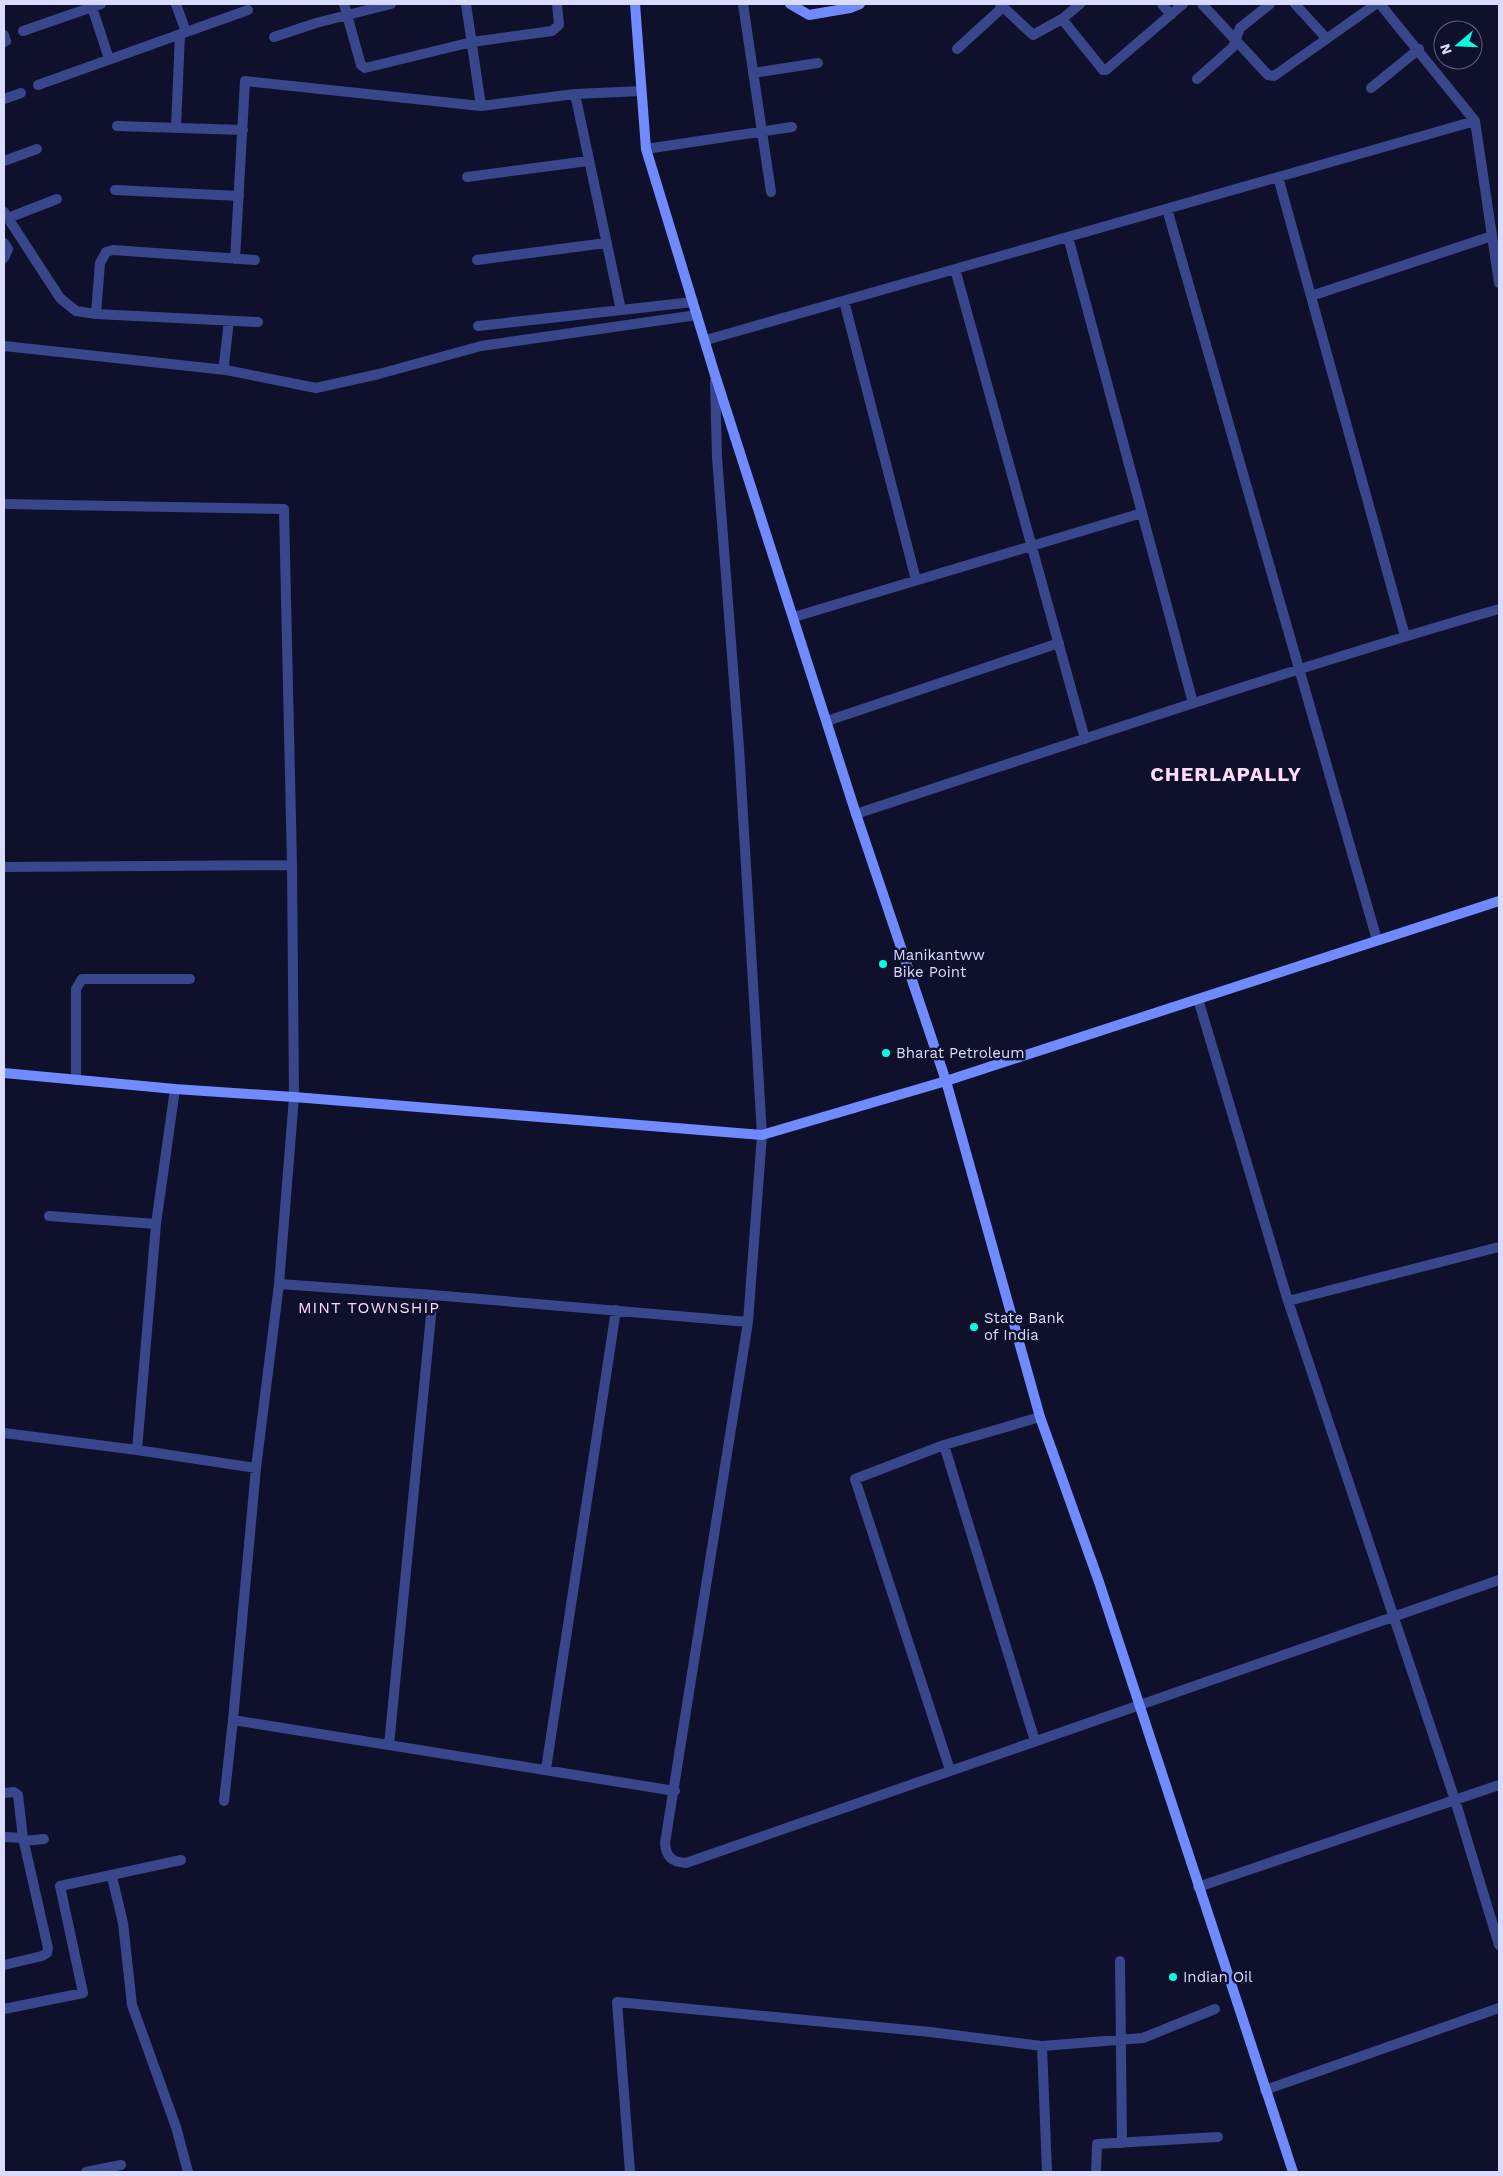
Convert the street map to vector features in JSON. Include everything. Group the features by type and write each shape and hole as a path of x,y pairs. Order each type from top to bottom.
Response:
{"street":[{"path":"176,4 183,33 176,127"},
{"path":"344,4 361,65 365,68 472,42 552,31 559,25 557,4"},
{"path":"274,37 316,23 347,17 391,4"},
{"path":"466,4 481,106"},
{"path":"635,4 646,149 706,340 715,375 856,814 946,1081 1040,1417 1099,1582 1292,2172"},
{"path":"743,4 771,192"},
{"path":"790,4 809,15 850,8 860,4"},
{"path":"956,49 1002,6 1033,35 1062,19 1080,4"},
{"path":"1162,4 1171,15"},
{"path":"1062,19 1103,70 1106,70 1111,69 1183,4"},
{"path":"1202,4 1268,75 1274,76 1376,4"},
{"path":"1197,79 1236,42 1240,28 1270,4"},
{"path":"1295,4 1326,38"},
{"path":"1380,4 1419,49 1475,121 1499,283"},
{"path":"23,31 96,6 109,59"},
{"path":"38,85 248,10"},
{"path":"4,35 6,41 4,42"},
{"path":"1371,88 1419,49"},
{"path":"753,74 818,63"},
{"path":"236,259 245,81 481,106 575,94 641,91"},
{"path":"4,99 21,93"},
{"path":"575,94 621,310"},
{"path":"706,340 1475,121"},
{"path":"117,126 242,130"},
{"path":"646,149 792,126"},
{"path":"4,160 37,149"},
{"path":"467,177 588,160"},
{"path":"1278,177 1404,636"},
{"path":"115,190 239,196"},
{"path":"57,199 6,215 60,298 76,311 96,314 258,322"},
{"path":"1167,209 1377,940"},
{"path":"1310,296 1492,236"},
{"path":"1068,237 1193,703"},
{"path":"4,243 8,249 4,258"},
{"path":"477,260 606,243"},
{"path":"96,314 100,263 106,252 113,250 255,260"},
{"path":"955,269 1085,739"},
{"path":"844,301 916,580"},
{"path":"478,326 693,302"},
{"path":"4,346 226,370 316,388 379,374 481,346 697,315"},
{"path":"226,370 224,364 228,321"},
{"path":"715,375 717,457 739,748 762,1135 748,1322 666,1851 669,1858 676,1862 686,1863 1499,1580"},
{"path":"4,504 284,509 292,865 294,1097 279,1284 256,1468 224,1801"},
{"path":"794,617 1142,512"},
{"path":"856,814 1299,669 1499,609"},
{"path":"827,721 1058,643"},
{"path":"4,867 292,865"},
{"path":"4,1073 175,1089 762,1135 946,1081 1499,901"},
{"path":"76,1080 76,989 82,980 190,979"},
{"path":"1198,999 1288,1301 1455,1800 1499,1945"},
{"path":"137,1450 156,1224 175,1089"},
{"path":"49,1216 156,1224"},
{"path":"1288,1301 1499,1247"},
{"path":"279,1284 748,1322"},
{"path":"389,1745 433,1295"},
{"path":"546,1769 616,1310"},
{"path":"950,1770 854,1479 944,1445 1040,1417"},
{"path":"4,1434 137,1450 256,1468"},
{"path":"944,1445 1035,1741"},
{"path":"233,1720 675,1791"},
{"path":"1198,1887 1499,1785"},
{"path":"4,1793 18,1795 23,1839 47,1952 4,1965"},
{"path":"4,1837 44,1839"},
{"path":"4,2009 83,1993 60,1886 112,1877 181,1860"},
{"path":"112,1877 123,1923 132,2005 176,2127 188,2172"},
{"path":"1120,1961 1122,2143"},
{"path":"630,2172 617,2002 930,2032 1042,2046 1143,2038 1215,2009"},
{"path":"1266,2090 1499,2008"},
{"path":"1042,2046 1047,2172"},
{"path":"1096,2172 1097,2144 1218,2137"},
{"path":"86,2172 121,2165"}],"place":[{"name":"Manikantww Bike Point","path":"883,964"},
{"name":"Bharat Petroleum","path":"886,1053"},
{"name":"State Bank of India","path":"974,1327"},
{"name":"Indian Oil","path":"1173,1977"}],"district":[{"name":"CHERLAPALLY","path":"1226,774"},
{"name":"MINT TOWNSHIP","path":"369,1307"}]}
